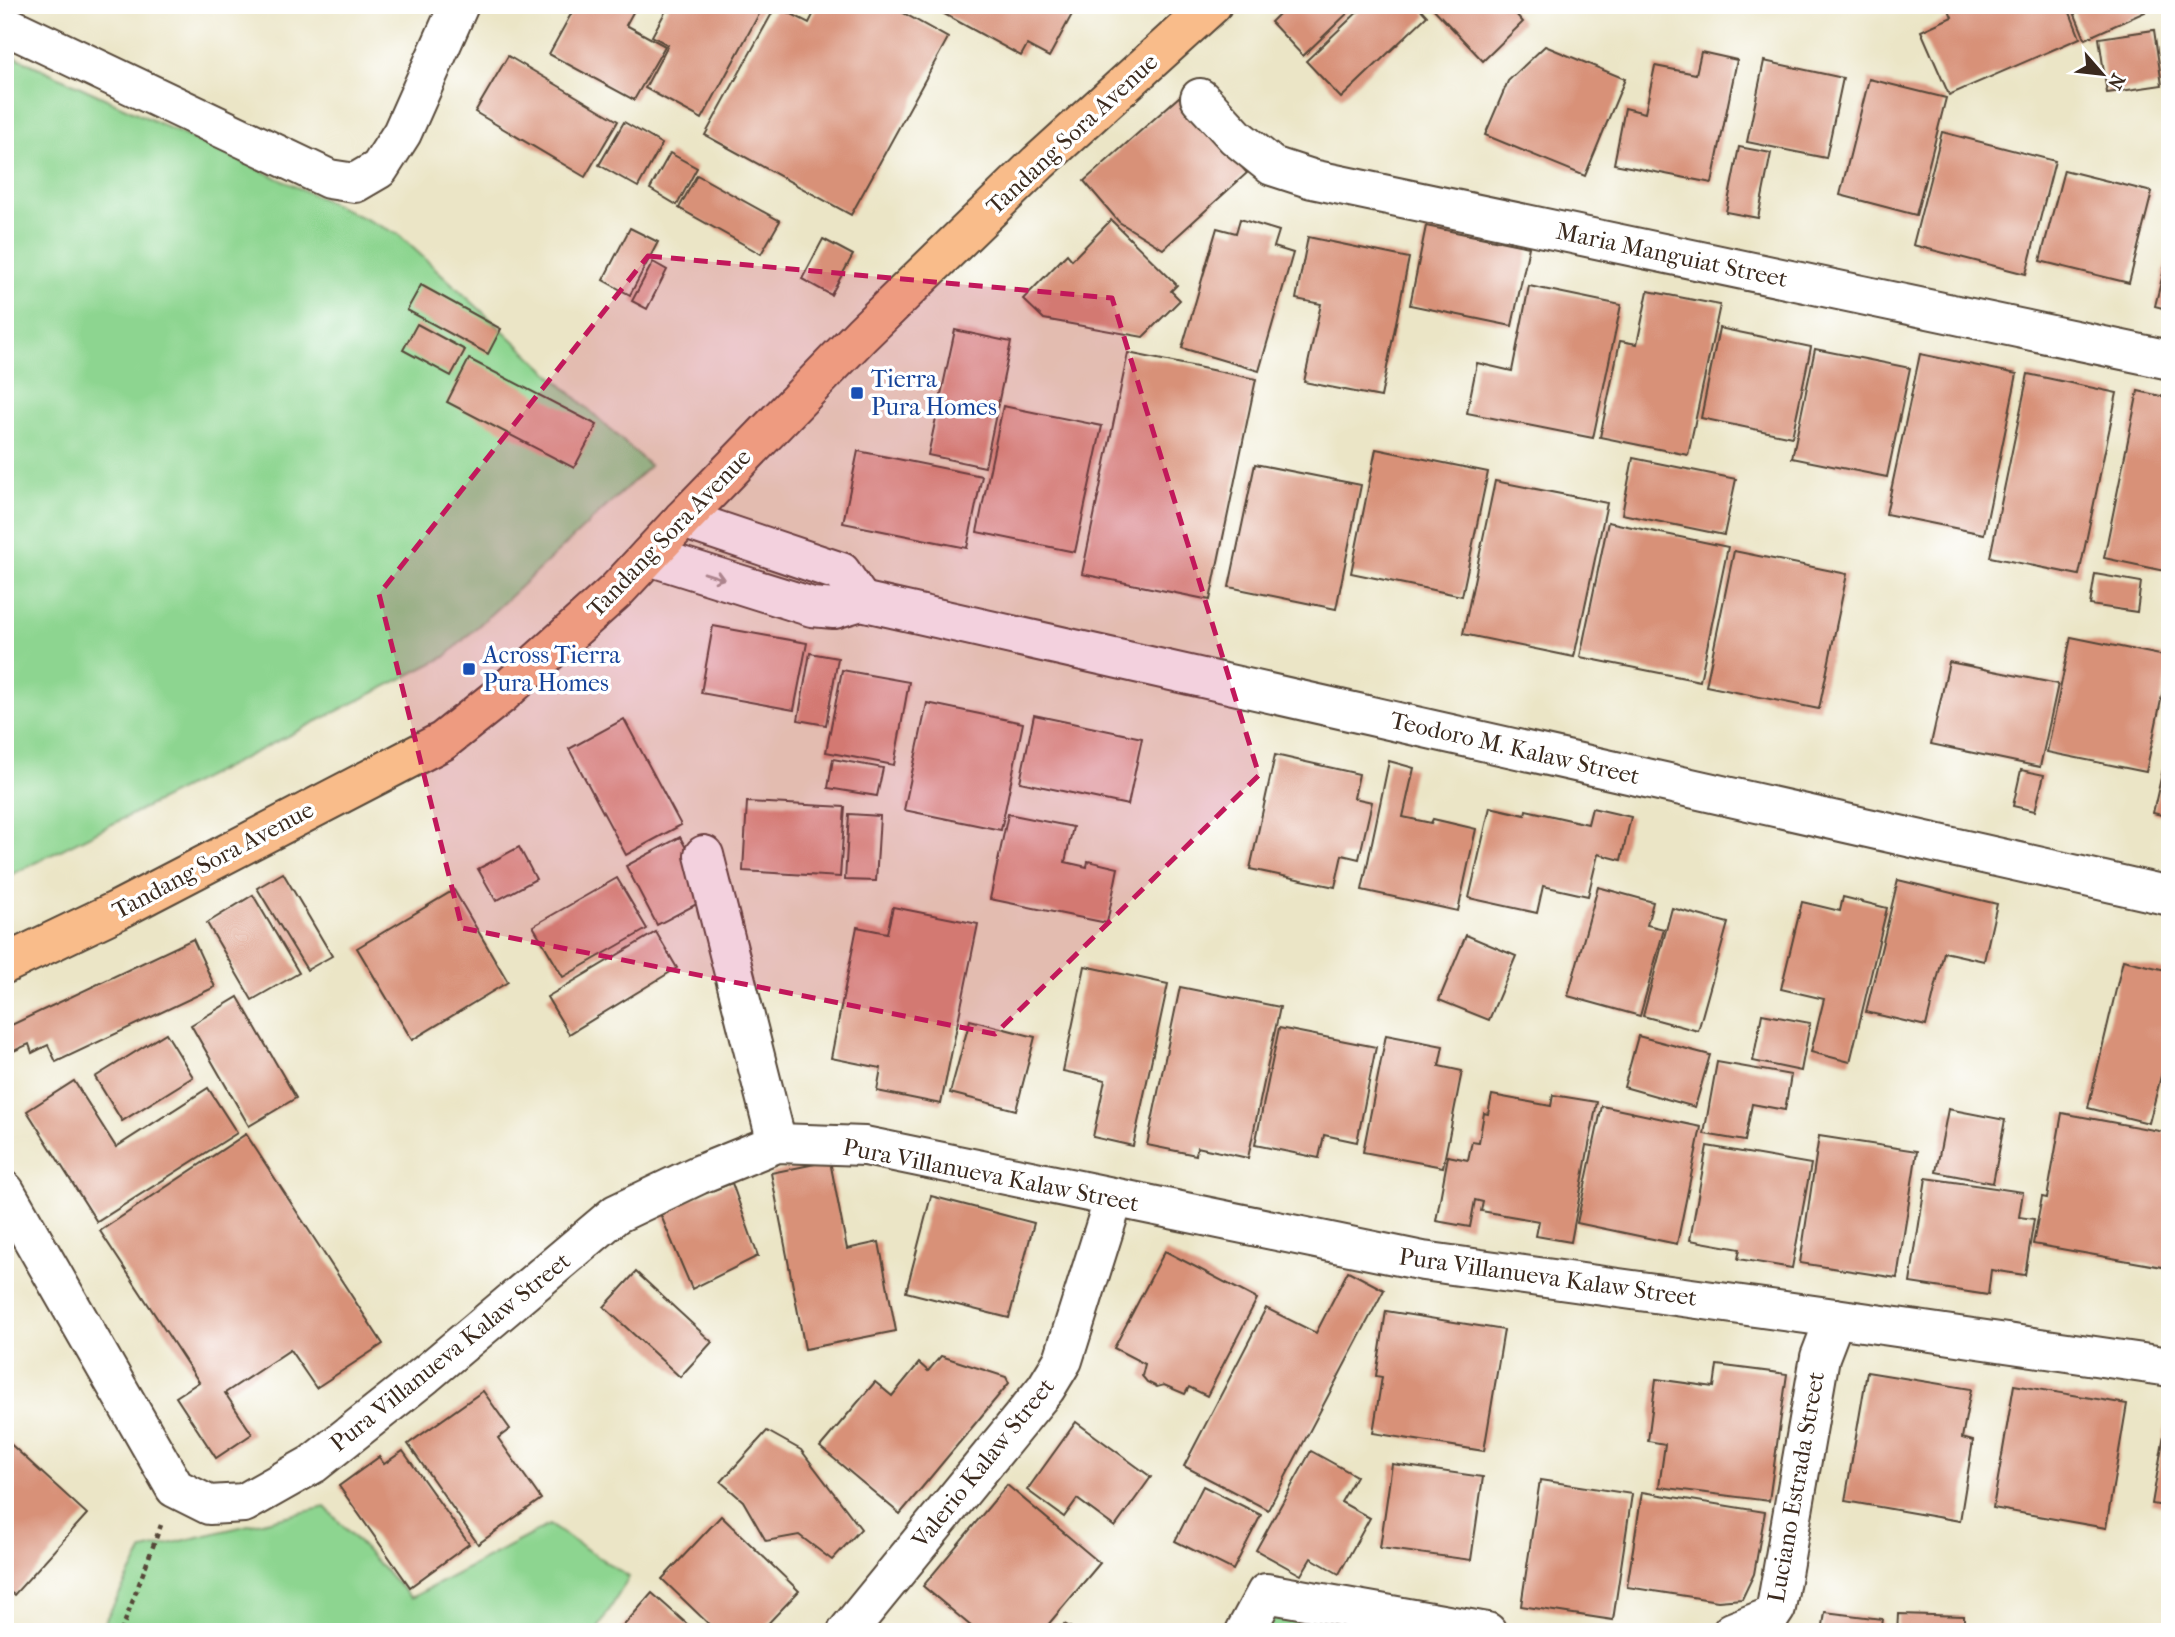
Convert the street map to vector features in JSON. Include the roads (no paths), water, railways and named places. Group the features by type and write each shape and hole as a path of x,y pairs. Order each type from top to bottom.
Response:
{"main road":[{"name":"Tandang Sora Avenue","path":"5,964 118,910 443,741 512,685 617,590 682,519 862,334 1038,163 1212,5"}],"street":[{"path":"5,25 329,179 355,183 379,169 402,133 459,5"},
{"name":"Maria Manguiat Street","path":"1200,98 1236,137 1272,166 1312,179 2170,360"},
{"path":"682,519 841,572 861,601"},
{"name":"Teodoro M. Kalaw Street","path":"649,556 812,607 834,609 861,601 2170,896"},
{"path":"704,855 777,1143"},
{"name":"Pura Villanueva Kalaw Street","path":"5,1191 175,1488 209,1505 244,1503 313,1464 425,1375 616,1214 698,1175 777,1143 864,1146 1423,1261 2170,1367"},
{"name":"Valerio Kalaw Street","path":"847,1632 1046,1388 1063,1360 1114,1198"},
{"name":"Luciano Estrada Street","path":"1732,1632 1770,1617 1776,1608 1820,1357 1835,1318"},
{"path":"1245,1632 1266,1593 1487,1632"}],"place":[{"name":"Tierra Pura Homes","path":"857,393"},
{"name":"Across Tierra Pura Homes","path":"469,669"}]}
